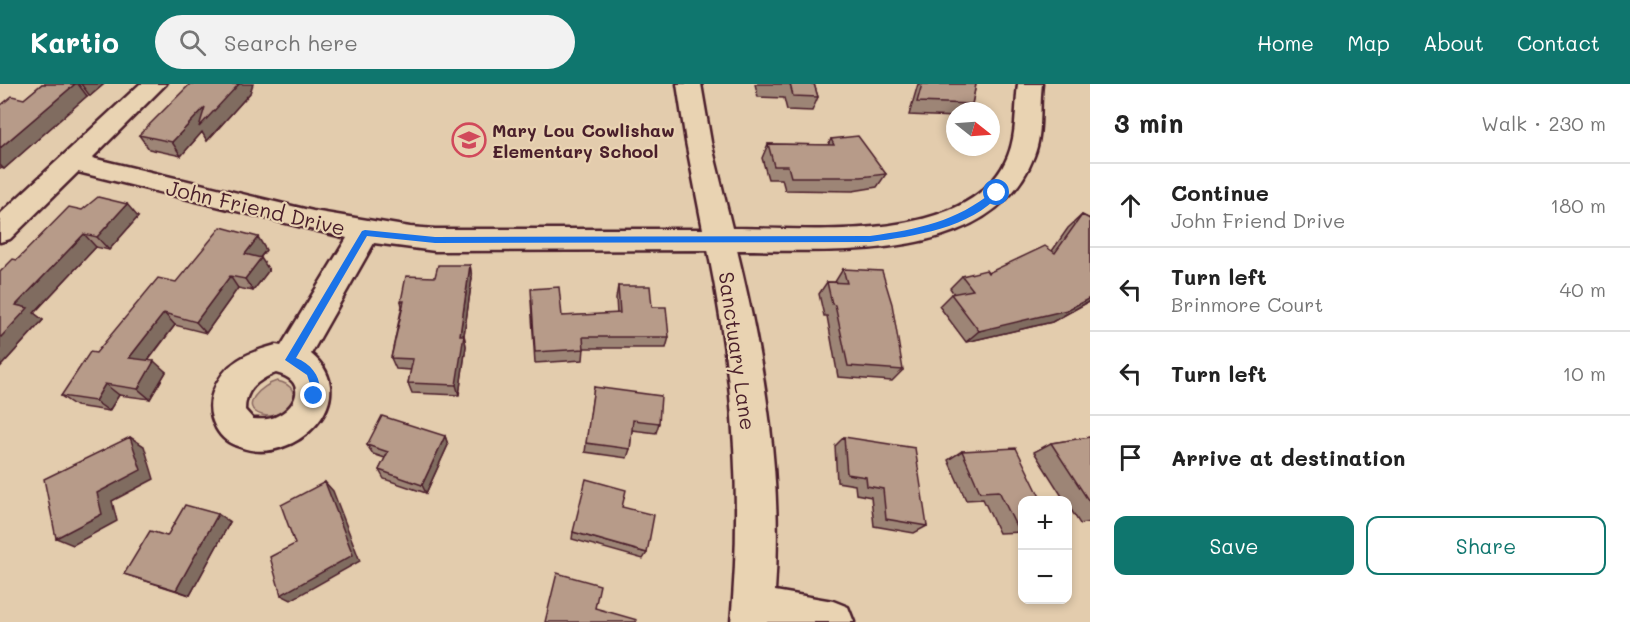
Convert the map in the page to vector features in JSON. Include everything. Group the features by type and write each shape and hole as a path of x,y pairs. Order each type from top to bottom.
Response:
{"street":[{"path":"0,231 154,84"},
{"name":"Sanctuary Lane","path":"689,84 736,317 751,442 756,515 753,615"},
{"name":"John Friend Drive","path":"72,162 365,233 435,240 870,239 918,232 964,215 997,193 1013,173 1022,156 1026,139 1030,84"},
{"path":"290,360 365,233"},
{"path":"753,615 834,622"}],"shaded area":[{"path":"277,381 292,390 291,403 279,414 271,416 255,411 252,407 254,396"}],"building":[{"path":"42,84 75,84 0,148 0,106 12,96 24,99"},
{"path":"190,84 239,84 199,127 205,107 172,142 139,135"},
{"path":"790,84 814,84 818,97 793,96"},
{"path":"922,84 976,84 972,102 917,102"},
{"path":"858,136 886,174 861,177 791,177 788,166 774,166 768,144 834,145 831,139"},
{"path":"98,197 127,204 97,237 84,234 16,305 28,308 0,338 0,272 13,259 17,260 69,207 82,210"},
{"path":"1082,215 1090,219 1090,298 1067,310 979,331 951,294 973,290 962,276 986,270 988,273 1045,246 1055,253"},
{"path":"221,227 258,237 245,254 261,258 245,279 230,276 196,322 164,313 129,358 154,361 138,389 105,384 95,401 61,396 90,352 96,353 158,278 176,282"},
{"path":"438,265 470,265 460,335 464,335 456,385 408,383 413,359 391,358 404,301 401,301 406,276 435,277"},
{"path":"843,269 882,271 892,304 903,370 848,366 835,305 832,304 827,282 847,283"},
{"path":"618,286 650,286 652,307 666,307 669,337 583,337 584,349 535,352 531,289 559,287 562,316 620,313"},
{"path":"594,387 661,396 659,423 633,420 630,449 586,443"},
{"path":"382,416 445,436 422,485 379,470 388,452 367,445"},
{"path":"130,437 141,470 97,493 102,514 56,538 44,479"},
{"path":"844,437 915,448 927,526 886,519 883,489 867,486 866,477 847,474"},
{"path":"1090,437 1090,503 1051,443"},
{"path":"1016,448 1040,496 1018,496 1018,526 999,491 980,492 962,451"},
{"path":"586,479 626,490 622,507 654,515 647,553 573,532"},
{"path":"325,482 353,555 281,595 270,557 295,544 281,505"},
{"path":"185,505 218,514 176,590 124,574 150,531 167,536"},
{"path":"557,573 600,585 595,608 637,620 636,622 545,622"}],"place":[{"name":"Mary Lou Cowlishaw Elementary School","path":"469,140"}],"route":[{"path":"314,396 315,384 310,373 302,364 290,360 365,233 435,240 835,241 870,239 918,232 948,222 981,206 997,193"}]}
